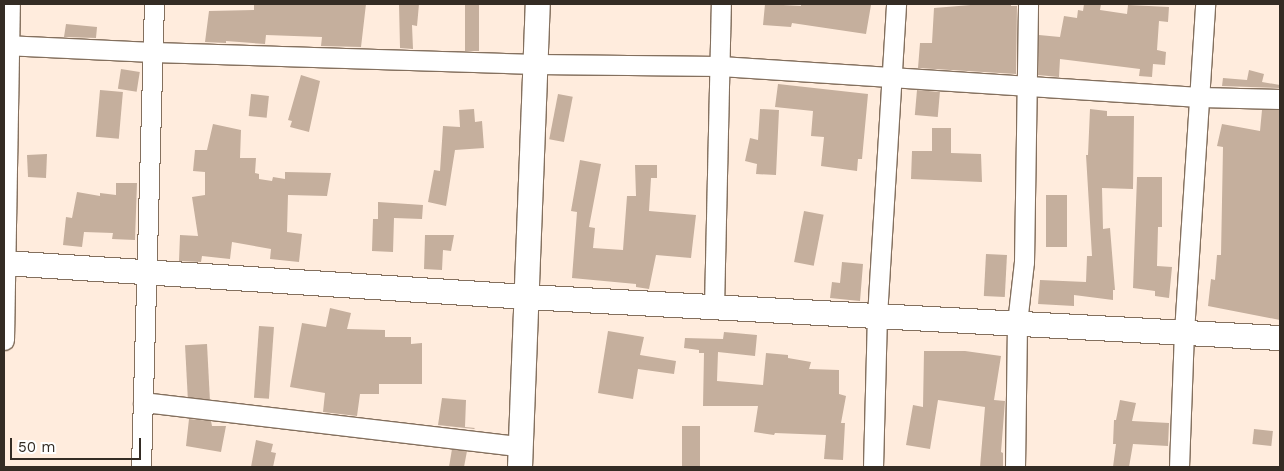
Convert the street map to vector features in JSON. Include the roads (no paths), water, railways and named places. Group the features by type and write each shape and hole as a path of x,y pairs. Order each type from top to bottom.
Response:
{"street":[{"path":"4,340 6,45 10,4"},
{"path":"141,467 154,4"},
{"path":"143,402 520,457 538,4"},
{"path":"714,307 721,4"},
{"path":"873,467 877,316 896,4"},
{"path":"1015,467 1017,324 1024,262 1028,4"},
{"path":"1178,467 1184,332 1205,4"},
{"path":"6,45 153,52 536,64 720,66 1199,97 1280,99"},
{"path":"5,263 527,297 1280,338"}]}
